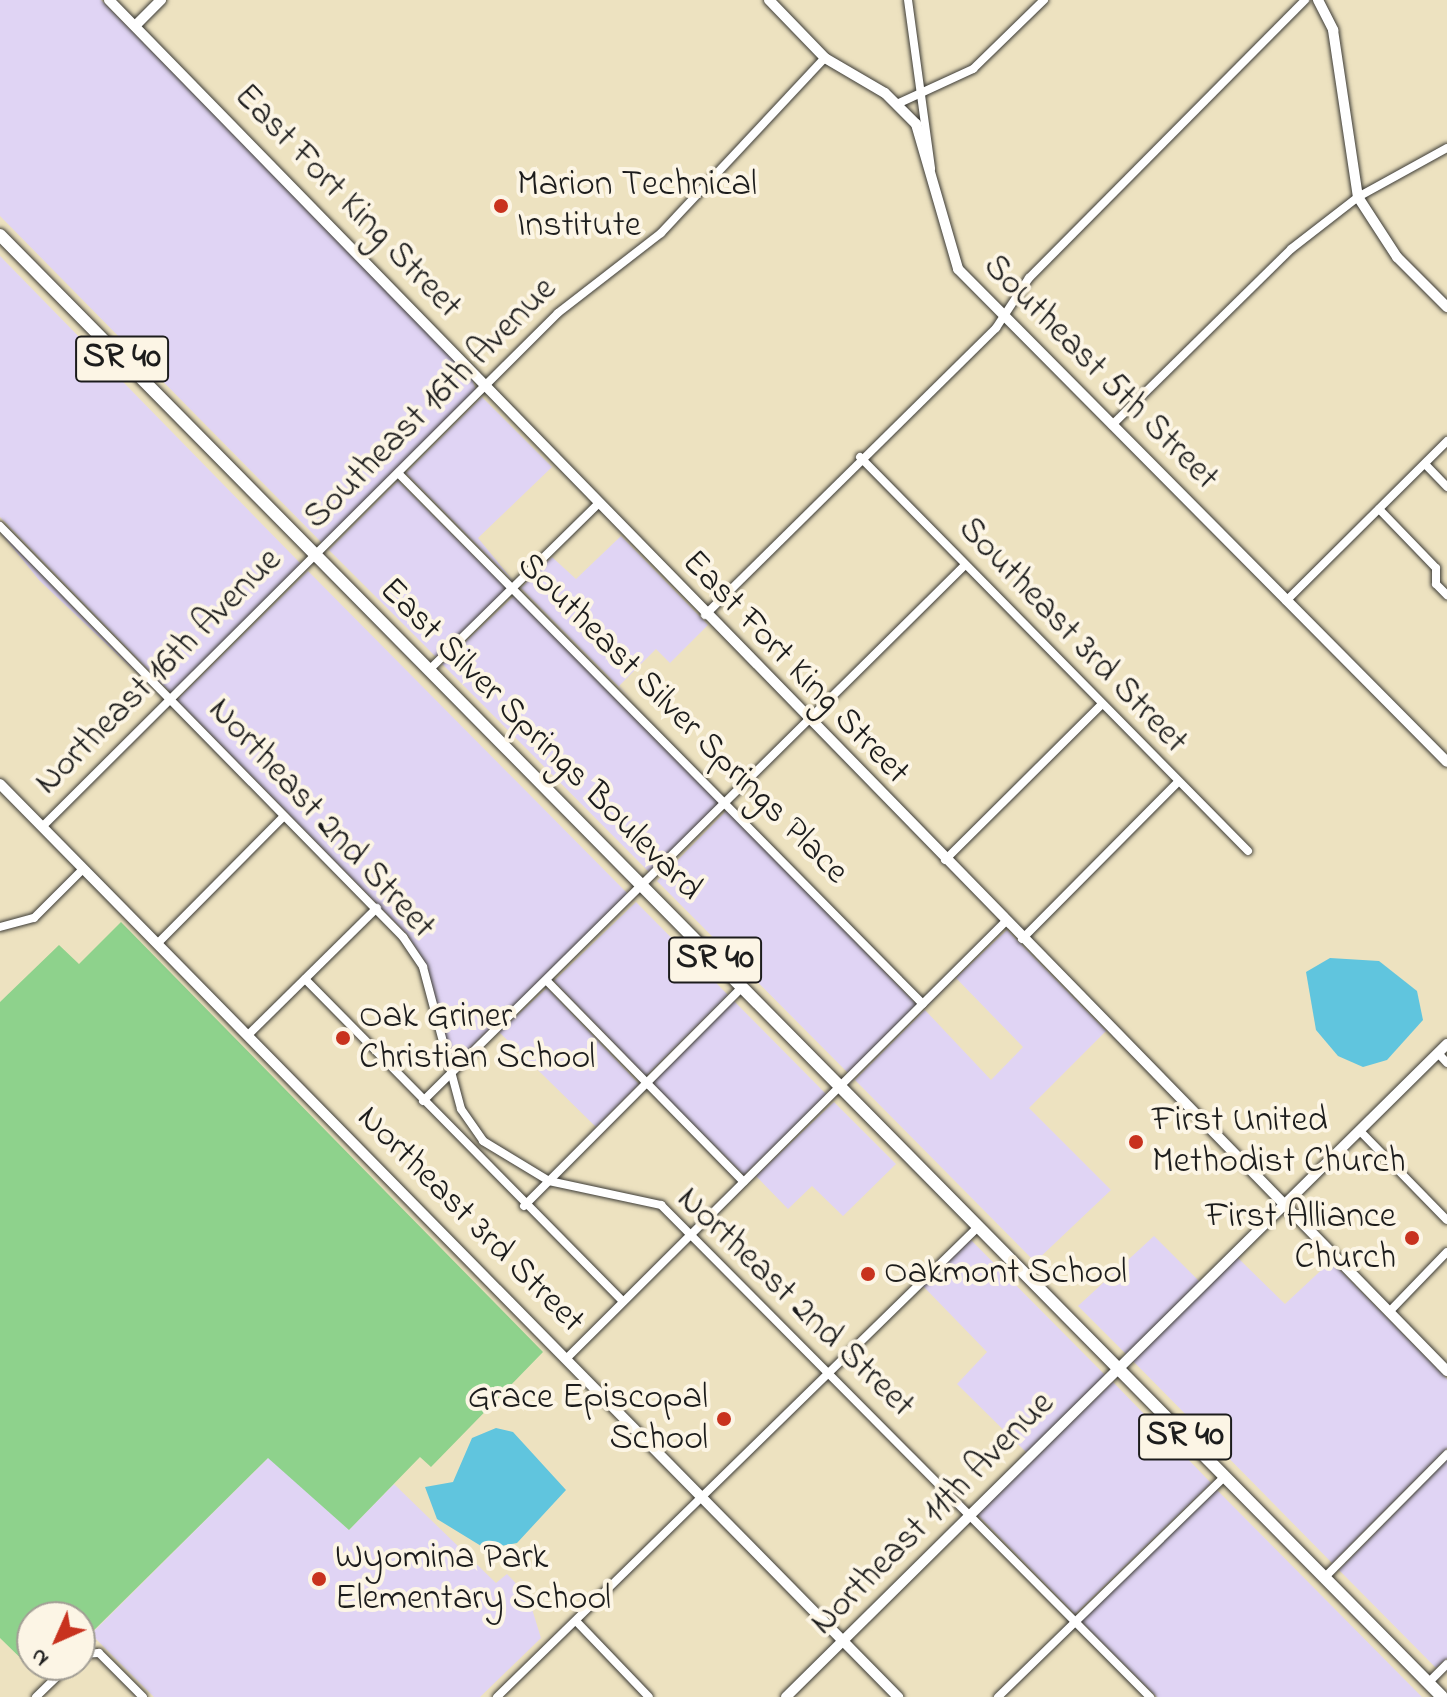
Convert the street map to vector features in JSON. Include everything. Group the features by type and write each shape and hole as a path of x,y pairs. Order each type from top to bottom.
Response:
{"main road":[{"name":"East Silver Springs Boulevard","path":"0,235 1442,1697"}],"street":[{"name":"East Fort King Street","path":"109,0 475,373 482,390 1447,1371"},
{"path":"135,26 161,0"},
{"name":"Southeast 5th Street","path":"769,0 825,58 897,104 916,124 958,269 1447,762"},
{"path":"908,0 923,91 931,168"},
{"path":"897,104 973,69 1044,0"},
{"path":"705,615 860,457 996,328 1001,312 1305,0"},
{"path":"1318,0 1336,44 1358,197 1397,257 1447,307"},
{"name":"Southeast 16th Avenue","path":"316,557 558,313 661,233 825,58"},
{"path":"1112,425 1291,249 1358,197 1447,148"},
{"path":"1286,601 1447,441"},
{"name":"Southeast 3rd Street","path":"860,457 1176,784 1248,851"},
{"path":"1425,464 1447,487"},
{"name":"Southeast Silver Springs Place","path":"399,474 923,1004"},
{"path":"428,671 597,505"},
{"path":"1379,509 1436,568 1436,584 1447,595"},
{"name":"Northeast 2nd Street","path":"0,526 283,817 377,908 423,967 461,1109 486,1144 549,1181 661,1205 1150,1697"},
{"name":"Northeast 16th Avenue","path":"42,827 316,557"},
{"path":"423,1101 643,888 964,566"},
{"path":"945,860 1100,706"},
{"name":"Northeast 3rd Street","path":"0,784 704,1495 898,1697"},
{"path":"1022,939 1176,784"},
{"path":"157,944 283,817"},
{"path":"0,927 34,918 83,869"},
{"path":"248,1035 377,908"},
{"path":"567,1358 1006,921"},
{"path":"305,979 524,1206 623,1302"},
{"path":"547,981 744,1182"},
{"path":"524,1206 742,987"},
{"name":"Northeast 11th Avenue","path":"786,1697 1447,1044"},
{"path":"1438,1053 1447,1063"},
{"path":"1360,1131 1447,1220"},
{"path":"475,1155 486,1144"},
{"path":"497,1697 978,1227"},
{"path":"1389,1312 1447,1252"},
{"path":"1324,1578 1447,1454"},
{"path":"998,1697 1224,1477"},
{"path":"576,1621 649,1697"},
{"path":"96,1655 143,1697"},
{"path":"1428,1683 1447,1664"},
{"path":"36,1697 52,1681"}],"shaded area":[{"path":"0,0 101,0 471,376 476,390 323,544 0,216"},
{"path":"0,256 302,565 171,693 0,517"},
{"path":"482,397 552,467 478,538 514,582 406,473"},
{"path":"398,481 507,589 436,657 329,550"},
{"path":"0,532 142,678 39,580"},
{"path":"621,536 708,625 670,663 656,649 619,686 632,700 521,588 552,557 576,579"},
{"path":"308,571 629,895 452,1065 427,965 407,934 177,700"},
{"path":"514,596 721,804 651,874 442,664"},
{"path":"727,810 917,1005 849,1074 657,881"},
{"path":"636,902 728,995 646,1076 554,981"},
{"path":"1007,930 1106,1031 1029,1108 1111,1190 1035,1262 855,1080 925,1010 991,1080 1023,1047 956,978"},
{"path":"547,988 639,1084 596,1127 499,1032"},
{"path":"734,1001 827,1095 744,1175 652,1083"},
{"path":"834,1102 896,1164 843,1216 812,1186 788,1209 756,1176"},
{"path":"1154,1236 1200,1282 1127,1355 1078,1306"},
{"path":"971,1240 1106,1376 1027,1453 957,1384 987,1352 923,1286"},
{"path":"1237,1257 1285,1304 1331,1261 1447,1379 1447,1448 1332,1563 1133,1361"},
{"path":"1113,1382 1211,1483 1075,1614 976,1513"},
{"name":"Wyomina Park Elementary School","path":"269,1457 349,1530 394,1484 496,1583 507,1574 528,1596 541,1638 480,1697 154,1697 96,1639 96,1629"},
{"path":"1447,1460 1447,1658 1436,1668 1339,1570"},
{"path":"1217,1490 1422,1697 1157,1697 1081,1621"}],"green space":[{"path":"121,922 543,1352 431,1467 420,1457 349,1530 268,1458 96,1628 96,1601 16,1601 16,1654 0,1638 0,1002 59,945 79,964"}],"water":[{"path":"1330,958 1379,961 1417,991 1423,1020 1387,1060 1363,1067 1338,1056 1316,1030 1306,972"},
{"path":"496,1428 513,1432 566,1490 517,1543 486,1549 437,1519 425,1487 453,1482 472,1438"}],"place":[{"name":"Marion Technical Institute","path":"501,206"},
{"name":"Oak Griner Christian School","path":"343,1038"},
{"name":"First United Methodist Church","path":"1136,1142"},
{"name":"First Alliance Church","path":"1412,1238"},
{"name":"Oakmont School","path":"868,1274"},
{"name":"Grace Episcopal School","path":"724,1419"},
{"name":"Wyomina Park Elementary School","path":"319,1579"}]}
